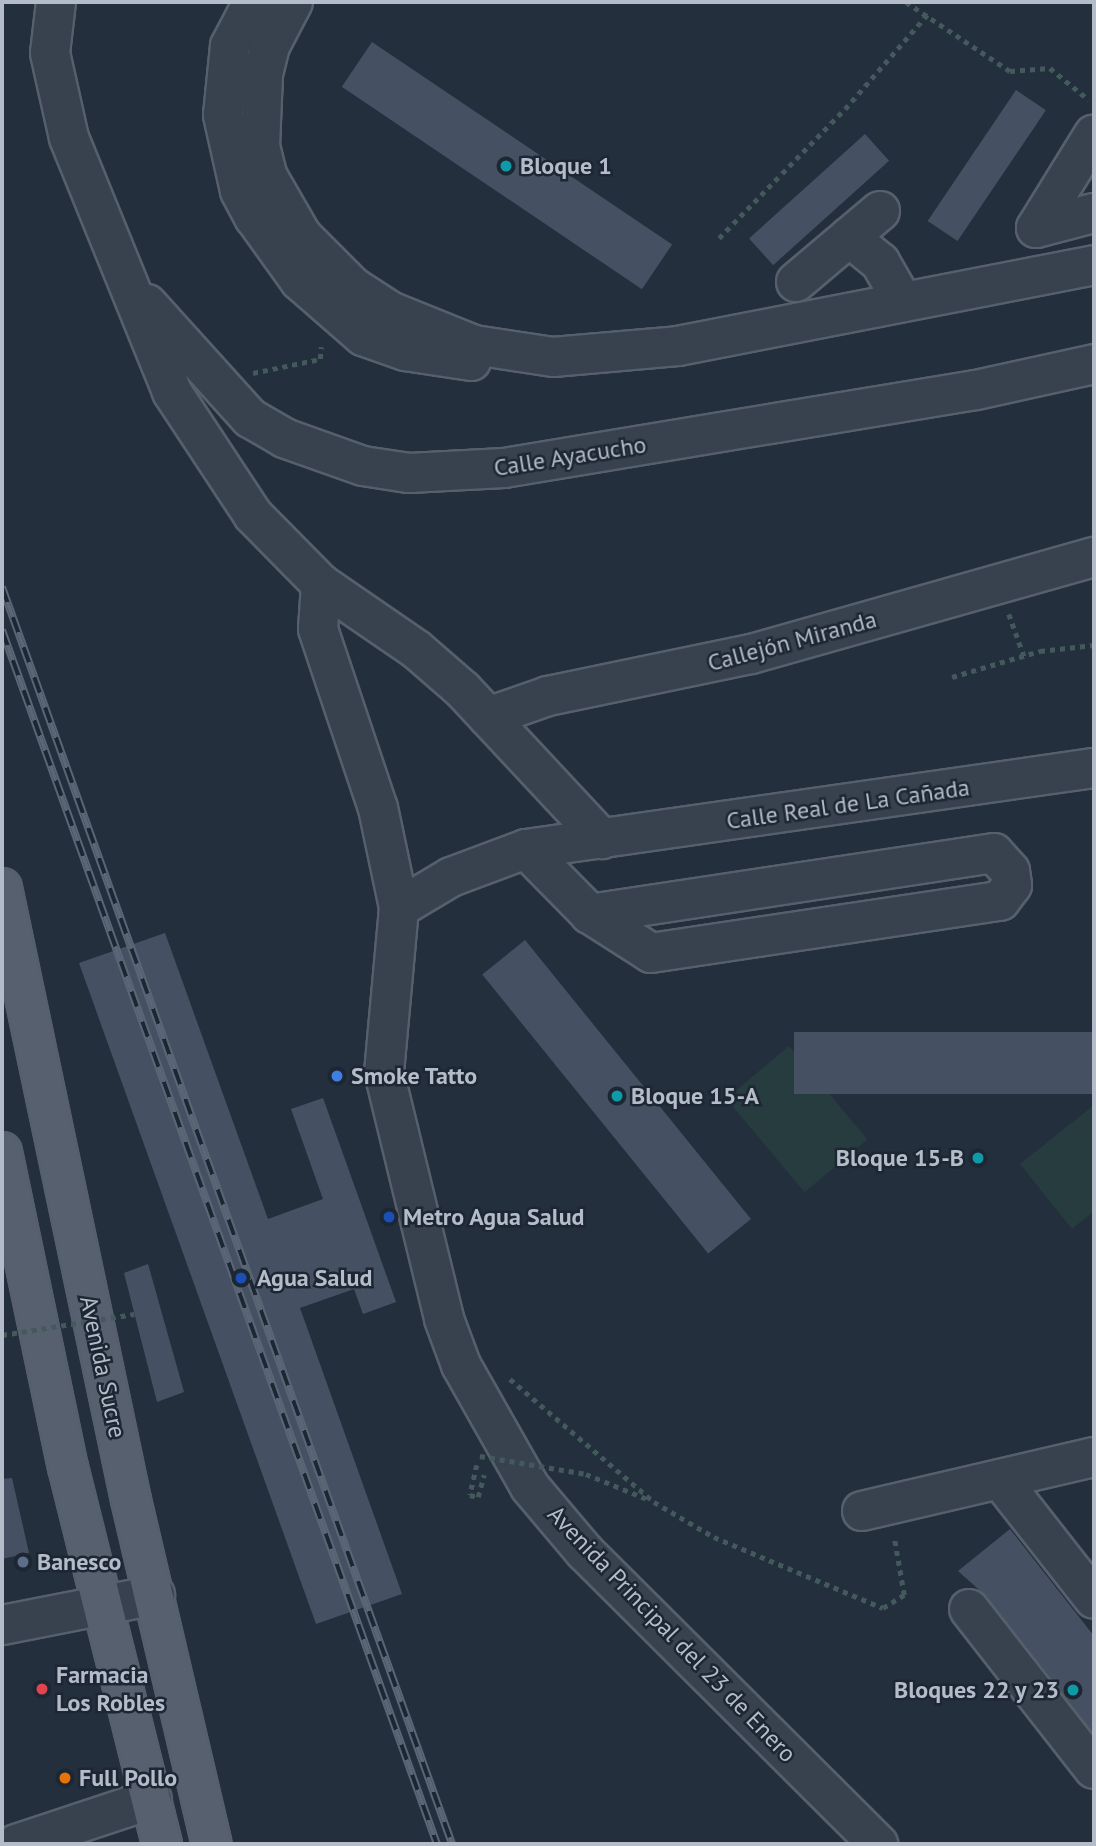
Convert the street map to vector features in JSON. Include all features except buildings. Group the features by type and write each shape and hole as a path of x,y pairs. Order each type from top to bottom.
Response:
{"main road":[{"name":"Avenida Sucre","path":"2,888 155,1595 212,1844"},
{"path":"2,1152 29,1295 162,1844"}],"street":[{"path":"56,2 50,53 56,94 121,268 193,431 267,532 321,584 416,650 488,718 602,839"},
{"path":"253,2 230,46 223,115 240,191 276,251 300,281 363,336 442,359 511,354 592,356 678,345 1094,265"},
{"path":"293,2 270,46 259,115 268,177 285,209 326,262 390,311 511,354"},
{"path":"1094,134 1036,228 1094,213"},
{"path":"796,282 880,211"},
{"path":"849,237 880,262 903,302"},
{"name":"Calle Ayacucho","path":"121,268 170,335 250,418 284,438 363,466 409,473 504,468 976,390 1094,365"},
{"name":"Callejón Miranda","path":"488,718 548,696 739,656 1094,557"},
{"name":"Avenida Principal del 23 de Enero","path":"321,584 318,629 378,808 399,908 384,1072 444,1319 480,1405 530,1487 585,1552 878,1844"},
{"name":"Calle Real de La Cañada","path":"399,908 451,877 526,849 1094,768"},
{"path":"526,849 590,914 650,953 1000,901 1011,878 994,853 590,914"},
{"path":"875,1508 1094,1457"},
{"path":"1000,1479 1094,1599"},
{"path":"2,1625 155,1595"},
{"path":"969,1609 1094,1769"},
{"path":"16,1844 152,1799"}],"path":[{"path":"906,2 1010,71 1050,68 1094,104"},
{"path":"719,238 845,109 927,15"},
{"path":"255,370 320,359 321,339"},
{"path":"999,584 1024,656"},
{"path":"952,677 1024,656 1094,645"},
{"path":"2,1335 134,1314"},
{"path":"504,1373 654,1502"},
{"path":"485,1468 478,1497 470,1495 480,1456 586,1474 654,1502 714,1537 883,1608 904,1595 875,1508"}],"green space":[{"path":"789,1046 867,1139 805,1192 726,1099"},
{"path":"1094,1105 1094,1211 1072,1229 1020,1164"}],"railway":[{"path":"2,587 452,1844"},
{"path":"2,630 437,1844"}],"place":[{"name":"Bloque 1","path":"506,166"},
{"name":"Smoke Tatto","path":"337,1076"},
{"name":"Bloque 15-A","path":"617,1096"},
{"name":"Bloque 15-B","path":"978,1158"},
{"name":"Metro Agua Salud","path":"389,1217"},
{"name":"Agua Salud","path":"241,1278"},
{"name":"Banesco","path":"23,1562"},
{"name":"Farmacia Los Robles","path":"42,1689"},
{"name":"Bloques 22 y 23","path":"1073,1690"},
{"name":"Full Pollo","path":"65,1778"}]}
